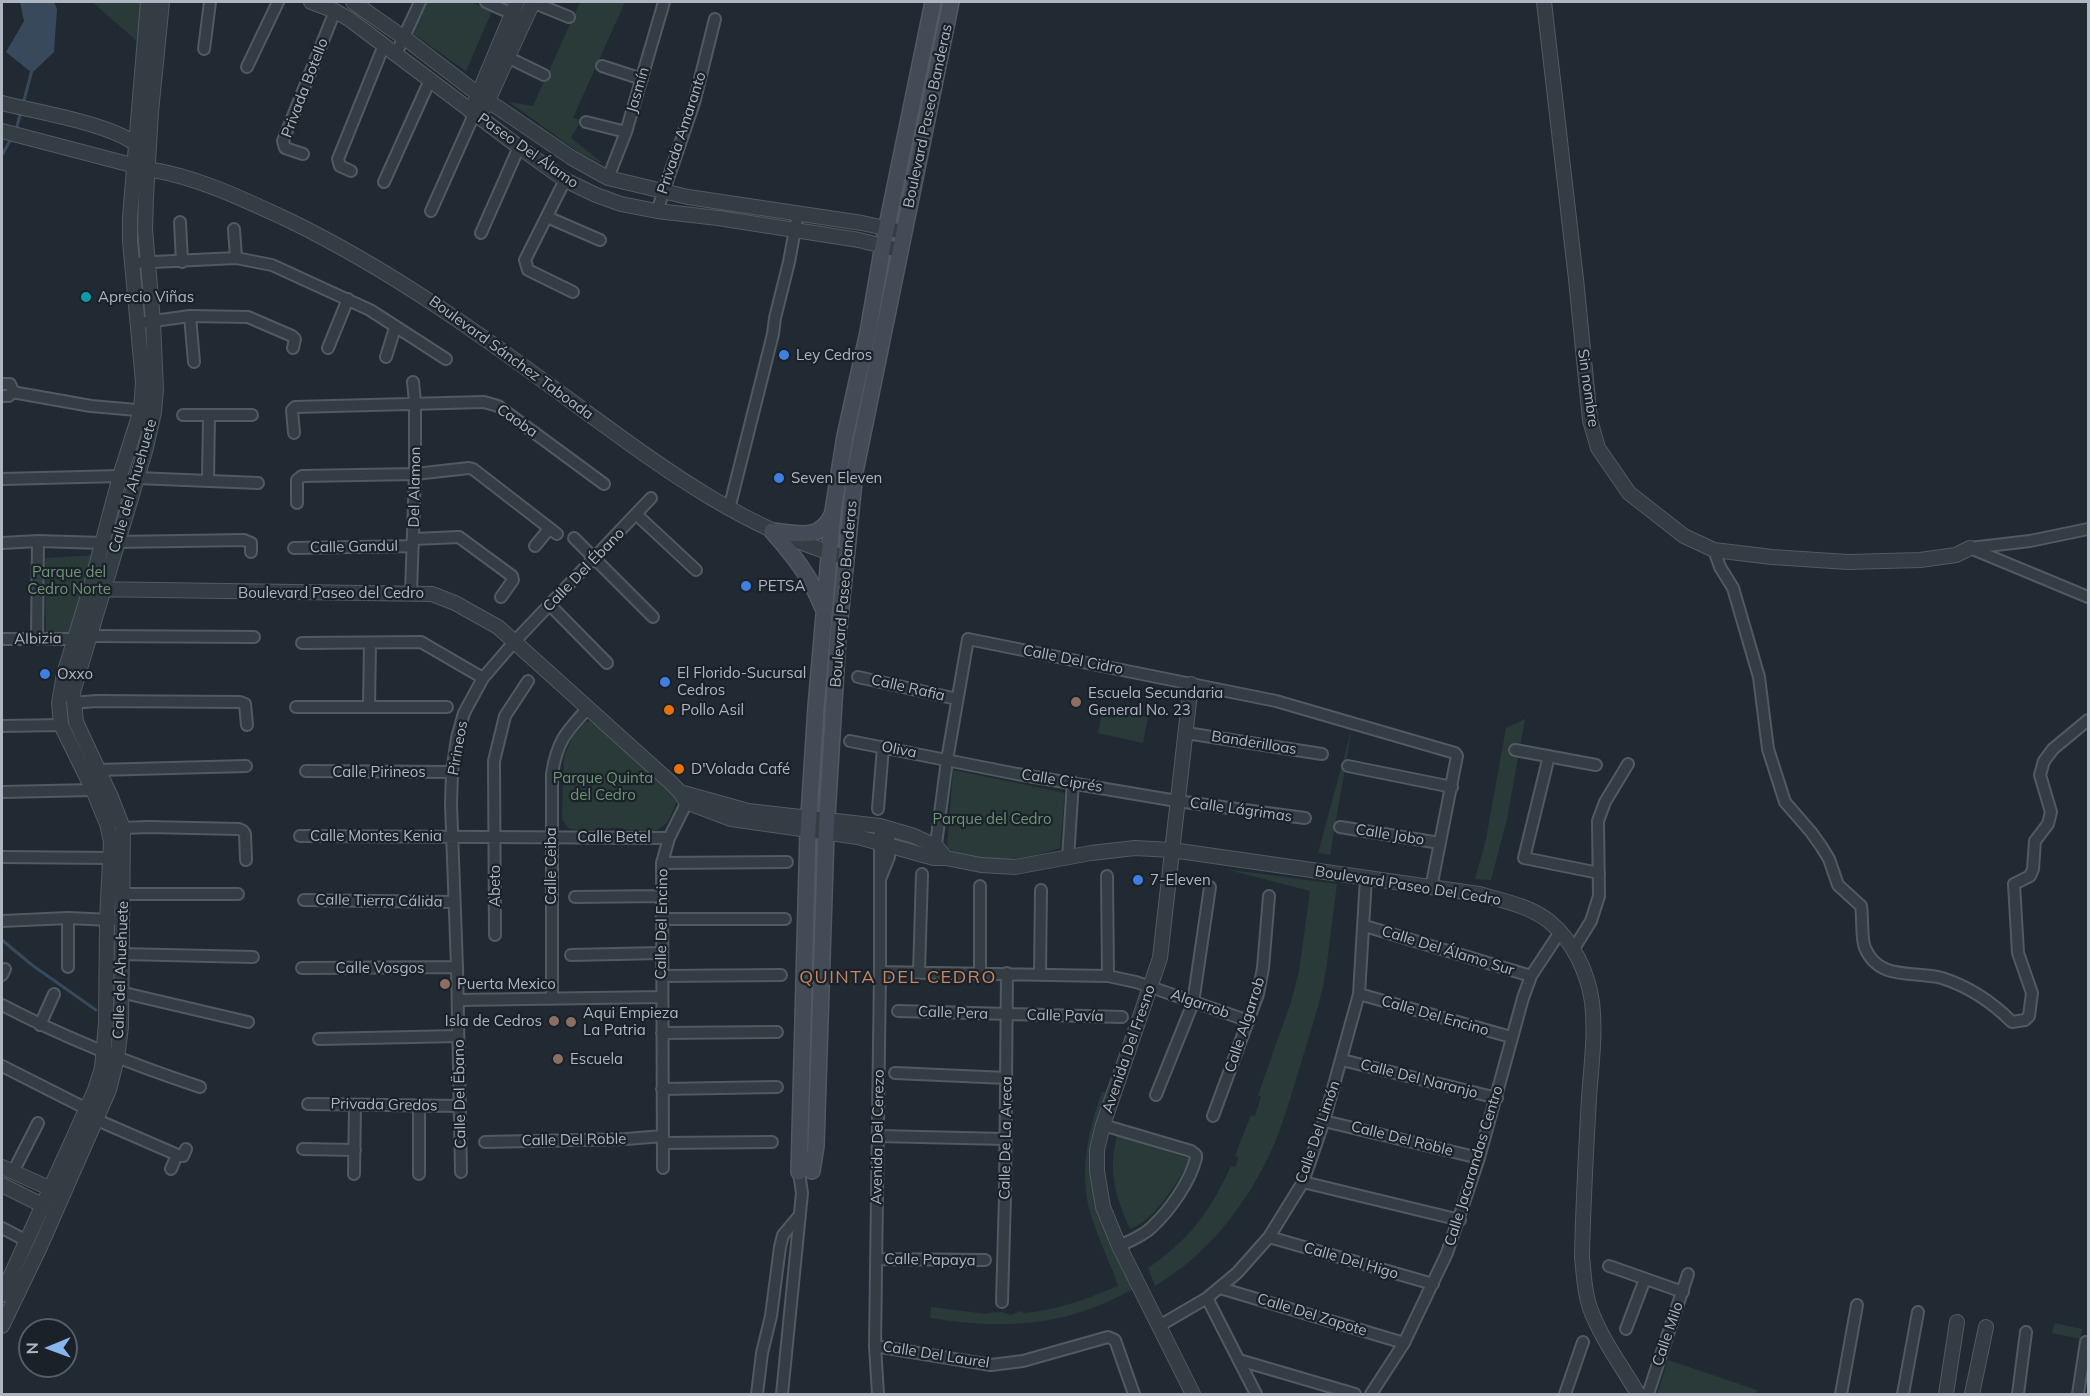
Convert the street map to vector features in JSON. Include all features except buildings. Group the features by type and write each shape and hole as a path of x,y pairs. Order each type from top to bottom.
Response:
{"main road":[{"name":"Boulevard Paseo Banderas","path":"805,1171 808,824 833,511 837,476 933,2"},
{"name":"Boulevard Paseo Banderas","path":"805,1171 816,1146 827,826 838,637 855,472 951,2"},
{"path":"772,531 806,534 818,532 827,525 833,511"},
{"path":"772,531 813,583 824,611"}],"street":[{"name":"Calle del Ahuehuete","path":"110,542 146,448 147,411 143,382 147,263 143,163 135,143 148,2"},
{"name":"Calle del Ahuehuete","path":"146,322 132,263 130,217 143,163 162,2"},
{"path":"204,49 210,2"},
{"path":"247,67 278,2"},
{"name":"Paseo Del Álamo","path":"311,2 335,11 384,45 474,115 565,180 584,190 613,201 657,211 859,240 899,250"},
{"name":"Paseo Del Álamo","path":"355,2 483,98 572,158 608,178 663,193 886,227 903,232"},
{"path":"396,54 420,2"},
{"path":"486,2 518,11"},
{"path":"483,98 518,11 532,2 569,17"},
{"name":"Jasmín","path":"608,178 626,132 664,2"},
{"name":"Sin nombre","path":"1544,2 1590,420 1598,448 1629,493 1684,536 1714,550 1848,562 1920,560 1956,555 1970,548"},
{"name":"Privada Botello","path":"303,154 285,148 283,141 335,11"},
{"path":"431,211 474,115 507,57 518,11"},
{"name":"Privada Amaranto","path":"657,211 694,103 715,19"},
{"path":"351,171 340,166 338,159 384,45"},
{"path":"507,57 544,75"},
{"path":"602,66 642,79"},
{"path":"384,182 430,80"},
{"path":"2,103 96,126 124,135 135,143"},
{"path":"586,122 626,132"},
{"name":"Boulevard Sánchez Taboada","path":"2,131 143,163 248,201 317,234 423,295 633,447 729,509 772,531 846,557"},
{"path":"481,233 519,147"},
{"path":"565,180 525,260 525,265 528,270 573,292"},
{"path":"685,216 688,197"},
{"path":"729,509 768,357 798,213"},
{"path":"547,217 600,240"},
{"path":"180,222 182,262"},
{"path":"234,230 236,258"},
{"path":"132,263 236,258 272,265 370,310 446,359"},
{"path":"328,348 348,299"},
{"path":"146,322 190,316 239,316 256,320 292,336 295,339 292,348"},
{"path":"190,316 194,362"},
{"path":"386,357 395,328"},
{"name":"Del Alamon","path":"411,593 415,474 413,382"},
{"path":"2,384 10,384 7,394 147,411"},
{"name":"Caoba","path":"294,433 292,410 294,407 415,402 491,404 604,484"},
{"name":"Calle del Ahuehuete","path":"2,1293 111,1056 121,1027 123,828 76,722 73,703 76,677 90,636 97,590 110,542 120,476 147,411"},
{"path":"183,415 252,415"},
{"path":"208,481 209,415"},
{"path":"297,503 297,480 302,476 415,474 471,468 553,531 535,546"},
{"path":"2,479 120,476"},
{"path":"136,478 258,483"},
{"name":"Calle Del Ébano","path":"515,641 651,498"},
{"path":"637,514 696,570"},
{"path":"1970,548 2030,542 2088,529"},
{"name":"Calle Gandul","path":"294,548 414,542 453,536 464,539 512,576 513,580 501,597"},
{"path":"573,538 653,616"},
{"path":"2,543 244,540 251,543 251,552"},
{"path":"37,639 38,541"},
{"path":"1970,548 2088,597"},
{"path":"1714,550 1720,567 1733,588 1759,677 1762,717 1768,749 1785,802 1821,846 1829,859 1838,885 1861,906 1863,946 1871,958 1885,971 1940,978 1963,986 1986,999 2012,1022 2025,1020 2029,1016 2032,993 2018,953 2014,884 2030,876 2033,869 2035,841 2049,824 2051,812 2040,775 2044,761 2053,748 2088,720"},
{"name":"Calle del Ahuehuete","path":"2,1326 40,1247 109,1090 111,1056 107,920 111,841 107,824 93,790 61,725 58,703 74,639 97,590"},
{"name":"Boulevard Paseo del Cedro","path":"97,590 432,594 478,614 515,641 686,796 808,824 884,827 914,836 939,854"},
{"path":"550,605 608,663"},
{"path":"90,636 254,637"},
{"name":"Albizia","path":"2,639 74,639"},
{"name":"Calle Del Cidro","path":"939,854 947,760 968,639 1276,701 1455,753 1457,756 1452,786 1431,888"},
{"name":"Pirineos","path":"452,836 452,772 457,738 464,713 483,678 515,641"},
{"path":"302,643 421,642 483,678"},
{"path":"369,707 370,643"},
{"name":"Calle Rafia","path":"858,676 957,699"},
{"name":"Abeto","path":"495,935 494,761 505,716 528,681"},
{"name":"Avenida Del Fresno","path":"1191,684 1160,958 1103,1125 1097,1149 1102,1207 1193,1395"},
{"path":"73,703 96,701 240,702 246,707 247,725"},
{"path":"296,707 447,707"},
{"name":"Calle Ceiba","path":"552,999 552,774 555,754 561,738 588,708"},
{"path":"2,726 61,725"},
{"name":"Banderilloas","path":"1186,733 1322,754"},
{"name":"Oliva","path":"850,741 947,760"},
{"path":"878,809 883,747"},
{"path":"1515,750 1596,765"},
{"path":"1548,756 1524,858 1599,873"},
{"name":"Calle Ciprés","path":"947,760 1177,801"},
{"path":"1573,950 1591,921 1599,896 1598,821 1605,802 1628,764"},
{"path":"97,770 246,766"},
{"path":"1348,766 1452,786"},
{"name":"Calle Pirineos","path":"306,771 452,772"},
{"path":"1068,858 1073,783"},
{"path":"2,792 93,790"},
{"name":"Calle Del Encino","path":"663,1168 662,863 669,838 686,796"},
{"name":"Calle Lágrimas","path":"1177,801 1305,819"},
{"name":"Boulevard Paseo del Cedro","path":"827,826 884,843 939,854"},
{"name":"Avenida Del Cerezo","path":"878,1395 875,1346 880,880 884,827"},
{"name":"Calle Jobo","path":"1340,827 1440,843"},
{"path":"123,828 239,829 245,834 246,860"},
{"name":"Calle Montes Kenia","path":"300,836 452,836"},
{"name":"Calle Betel","path":"452,836 669,838"},
{"name":"Calle Del Ëbano","path":"452,836 461,1172"},
{"name":"Boulevard Paseo Del Cedro","path":"939,854 998,867 1028,865 1091,853 1135,848 1172,850 1479,894 1536,912 1560,932 1573,950 1585,973 1592,1003 1582,1257 1584,1281 1589,1307 1601,1334 1638,1395"},
{"path":"2,857 110,858"},
{"path":"662,863 787,862"},
{"path":"919,972 922,874"},
{"path":"1107,876 1108,976"},
{"name":"Calle Del Limón","path":"1159,1326 1207,1298 1254,1254 1269,1237 1303,1182 1342,1060 1359,994 1365,926 1366,878"},
{"path":"980,886 980,972"},
{"path":"1156,1095 1193,1003 1210,887"},
{"path":"1040,974 1041,890"},
{"path":"123,894 237,894"},
{"path":"574,897 661,896"},
{"name":"Calle Algarrob","path":"1213,1116 1258,994 1263,968 1269,896"},
{"name":"Calle Tierra Cálida","path":"304,900 453,902"},
{"path":"68,918 68,967"},
{"path":"2,921 68,918 122,922"},
{"path":"661,919 785,919"},
{"name":"Calle Del Álamo Sur","path":"1365,926 1531,976"},
{"name":"Calle Jacarandas Centro","path":"1371,1395 1404,1343 1433,1284 1460,1220 1497,1098 1511,1037 1531,976 1560,932"},
{"path":"571,955 661,953"},
{"path":"122,954 253,957"},
{"name":"Calle Vosgos","path":"302,968 457,967"},
{"name":"Algarrob","path":"880,972 1108,976 1150,987 1249,1021"},
{"name":"Calle De La Areca","path":"1002,1302 1007,973"},
{"path":"661,976 781,975"},
{"path":"120,992 248,1022"},
{"path":"40,1025 54,994"},
{"name":"Calle Del Encino","path":"1359,994 1511,1037"},
{"path":"458,1000 661,997"},
{"path":"2,1005 40,1025 111,1056 200,1087"},
{"name":"Calle Pera","path":"898,1011 1008,1015"},
{"name":"Calle Pavía","path":"1008,1015 1122,1017"},
{"path":"662,1033 777,1032"},
{"path":"319,1039 458,1036"},
{"name":"Calle Del Naranjo","path":"1342,1060 1497,1098"},
{"path":"2,1066 87,1108"},
{"path":"895,1073 1007,1078"},
{"path":"662,1089 777,1087"},
{"name":"Privada Gredos","path":"308,1104 460,1106"},
{"path":"354,1174 355,1105"},
{"path":"419,1105 419,1174"},
{"path":"97,1120 181,1152 171,1169"},
{"name":"Calle Del Roble","path":"1324,1120 1479,1158"},
{"path":"38,1123 7,1169 63,1194"},
{"path":"1103,1125 1191,1151 1196,1155 1179,1192 1152,1228 1119,1246"},
{"path":"878,1136 1005,1138"},
{"name":"Calle Del Roble","path":"485,1142 626,1139 772,1142"},
{"path":"303,1149 355,1150"},
{"name":"Boulevard Paseo Banderas","path":"782,1395 805,1171"},
{"path":"1303,1182 1460,1220"},
{"path":"2,1185 56,1211"},
{"path":"757,1395 780,1247 783,1235 799,1216"},
{"path":"2,1228 27,1241"},
{"name":"Calle Del Higo","path":"1269,1237 1433,1284"},
{"name":"Calle Papaya","path":"876,1259 985,1260"},
{"path":"1609,1266 1683,1292"},
{"name":"Calle Milo","path":"1648,1395 1688,1274"},
{"path":"1626,1329 1645,1279"},
{"name":"Calle Del Zapote","path":"1220,1288 1404,1343"},
{"path":"1207,1298 1256,1395"},
{"path":"1841,1395 1857,1305"},
{"path":"1903,1395 1918,1312"},
{"path":"1946,1395 1957,1322"},
{"path":"1972,1395 1986,1328"},
{"path":"2018,1395 2026,1332"},
{"name":"Calle Del Laurel","path":"875,1346 991,1365 1023,1361 1108,1336 1115,1340 1134,1395"},
{"path":"1565,1395 1582,1342"},
{"path":"2078,1395 2086,1342"},
{"path":"1239,1360 1355,1395"}],"green space":[{"path":"92,2 144,2 139,43"},
{"path":"417,2 471,2 492,11 466,71 405,28"},
{"path":"580,2 625,2 573,118 581,120 571,138 605,165 580,153 509,102 533,106"},
{"name":"Parque del Cedro Norte","path":"98,555 76,635 46,635 45,558"},
{"path":"1103,708 1148,717 1143,743 1098,733"},
{"path":"1525,719 1507,819 1491,880 1475,879 1486,839 1506,728"},
{"name":"Parque Quinta del Cedro","path":"594,721 678,798 667,823 662,827 650,831 616,828 579,830 568,828 562,819 564,757 572,738 585,722"},
{"path":"1352,728 1330,855 1318,853"},
{"name":"Parque del Cedro","path":"953,770 1065,793 1060,848 1027,857 990,860 965,856 947,848"},
{"path":"1225,869 1337,884 1324,982 1288,1107 1262,1170 1224,1227 1192,1259 1155,1286 1148,1268 1187,1236 1215,1197 1231,1166 1235,1167 1239,1157 1235,1156 1251,1115 1255,1116 1261,1097 1258,1095 1291,1002 1299,971 1310,891"},
{"path":"1102,1092 1106,1092 1092,1146 1093,1184 1096,1202 1109,1238 1134,1289 1085,1311 1042,1321 986,1324 930,1318 931,1307 987,1314 1002,1312 1011,1315 1021,1311 1024,1313 1037,1312 1072,1303 1118,1286 1090,1212 1085,1181 1089,1136"},
{"path":"1117,1135 1190,1159 1157,1209 1148,1218 1130,1229 1120,1205 1113,1172"},
{"path":"2054,1323 2082,1329 2080,1339 2052,1333"},
{"path":"1668,1360 1757,1390 1756,1394 1657,1394"}],"water":[{"path":"20,2 54,2 57,9 54,52 32,73 6,52 24,21"}],"waterway":[{"path":"23,104 32,70"},
{"path":"16,130 21,111"},
{"path":"2,155 11,139"},
{"path":"2,940 32,965 96,1010"}],"place":[{"name":"Aprecio Viñas","path":"86,297"},
{"name":"Ley Cedros","path":"784,355"},
{"name":"Seven Eleven","path":"779,478"},
{"name":"PETSA","path":"746,586"},
{"name":"Oxxo","path":"45,674"},
{"name":"El Florido-Sucursal Cedros","path":"665,682"},
{"name":"Escuela Secundaria General No. 23","path":"1076,702"},
{"name":"Pollo Asil","path":"669,710"},
{"name":"D'Volada Café","path":"679,769"},
{"name":"7-Eleven","path":"1138,880"},
{"name":"Puerta Mexico","path":"445,984"},
{"name":"Isla de Cedros","path":"554,1021"},
{"name":"Aqui Empieza La Patria","path":"571,1022"},
{"name":"Escuela","path":"558,1059"}],"district":[{"name":"QUINTA DEL CEDRO","path":"898,978"}]}
